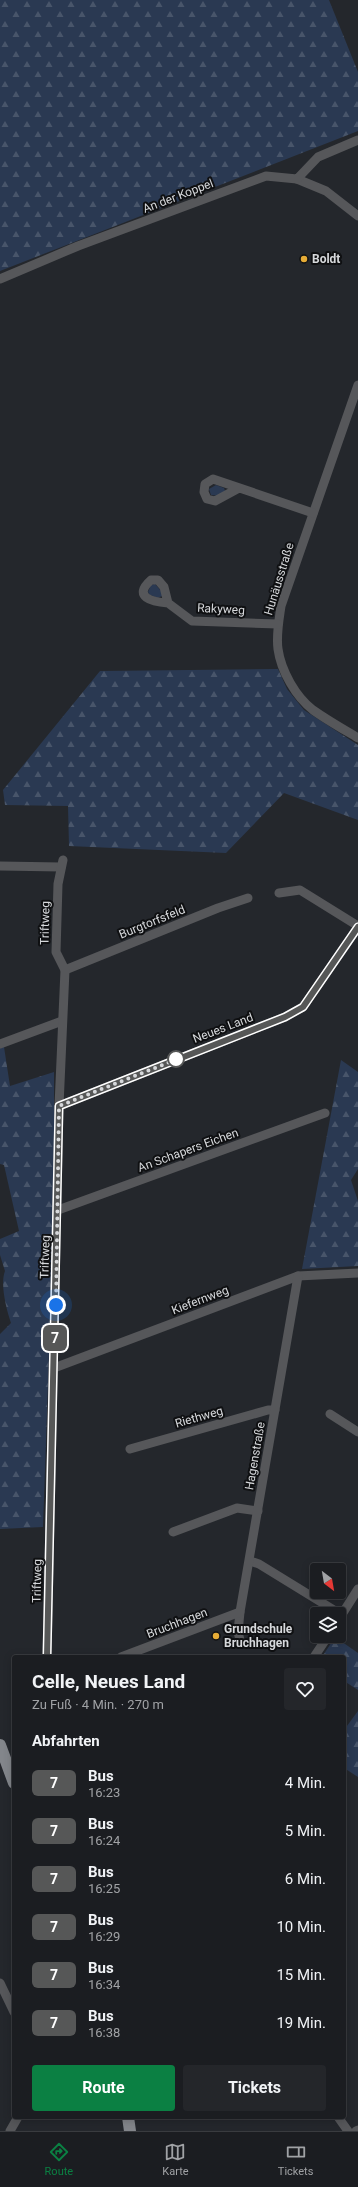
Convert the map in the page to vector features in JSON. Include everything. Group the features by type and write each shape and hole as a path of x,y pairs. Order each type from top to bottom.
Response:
{"main road":[{"path":"0,1747 12,1776"},
{"path":"128,2119 130,2131"}],"street":[{"path":"297,179 318,156 358,140"},
{"name":"An der Koppel","path":"0,279 78,246 266,176 297,179 326,191 358,216"},
{"name":"Hunäusstraße","path":"358,385 281,606 278,624 278,650 286,674 300,696 313,709 358,738"},
{"path":"239,488 313,513"},
{"name":"Rakyweg","path":"168,603 192,621 278,624"},
{"name":"Triftweg","path":"0,866 62,864 58,884 56,952 65,970 59,1106 58,1210 47,1655"},
{"name":"Neues Land","path":"59,1106 285,1017 303,1007 358,926 300,890 279,893"},
{"name":"Burgtorfsfeld","path":"65,970 218,908 248,898"},
{"path":"0,1044 62,1021"},
{"name":"An Schapers Eichen","path":"58,1210 325,1113"},
{"name":"Kiefernweg","path":"54,1368 298,1276 358,1273"},
{"name":"Hagenstraße","path":"240,1640 238,1632 240,1612 298,1276"},
{"name":"Riethweg","path":"130,1449 268,1410 275,1410"},
{"path":"330,1414 358,1432"},
{"path":"173,1532 237,1508 258,1511"},
{"path":"250,1561 259,1564 325,1607"},
{"path":"346,1608 358,1589"},
{"name":"Bruchhagen","path":"127,1655 240,1612"},
{"path":"315,1655 323,1643"},
{"path":"0,1983 12,2008"},
{"path":"10,2131 17,2119"},
{"path":"339,2119 348,2131"}],"green space":[{"path":"0,0 329,0 358,72 358,131 0,271"},
{"path":"216,485 224,488 225,491 219,496 211,495 209,489"},
{"path":"155,584 162,592 162,596 158,598 150,595 148,592 151,585"},
{"path":"278,669 287,689 304,710 358,745 358,820 284,793 226,853 69,846 68,806 5,805 3,790 100,671"},
{"path":"4,1047 10,1086 54,1072 54,1211 43,1527 0,1529 0,1334 11,1323 4,1296 3,1282 5,1271 0,1255 0,1239 19,1231 4,1165 0,1164 0,1048"},
{"path":"341,1060 358,1072 358,1169 351,1180 358,1201 358,1266 302,1269"},
{"path":"331,1643 344,1643 358,1653 358,1690 346,1682 346,1655 323,1655"},
{"path":"358,1711 358,1777 346,1769 346,1727"}],"bus line":[{"name":"7","path":"47,1655 58,1210 59,1106 285,1017 303,1007 358,927"}],"place":[{"name":"Boldt","path":"304,259"},
{"name":"Grundschule Bruchhagen","path":"216,1636"}],"route":[{"path":"56,1305 59,1106 180,1058 176,1059"}]}
